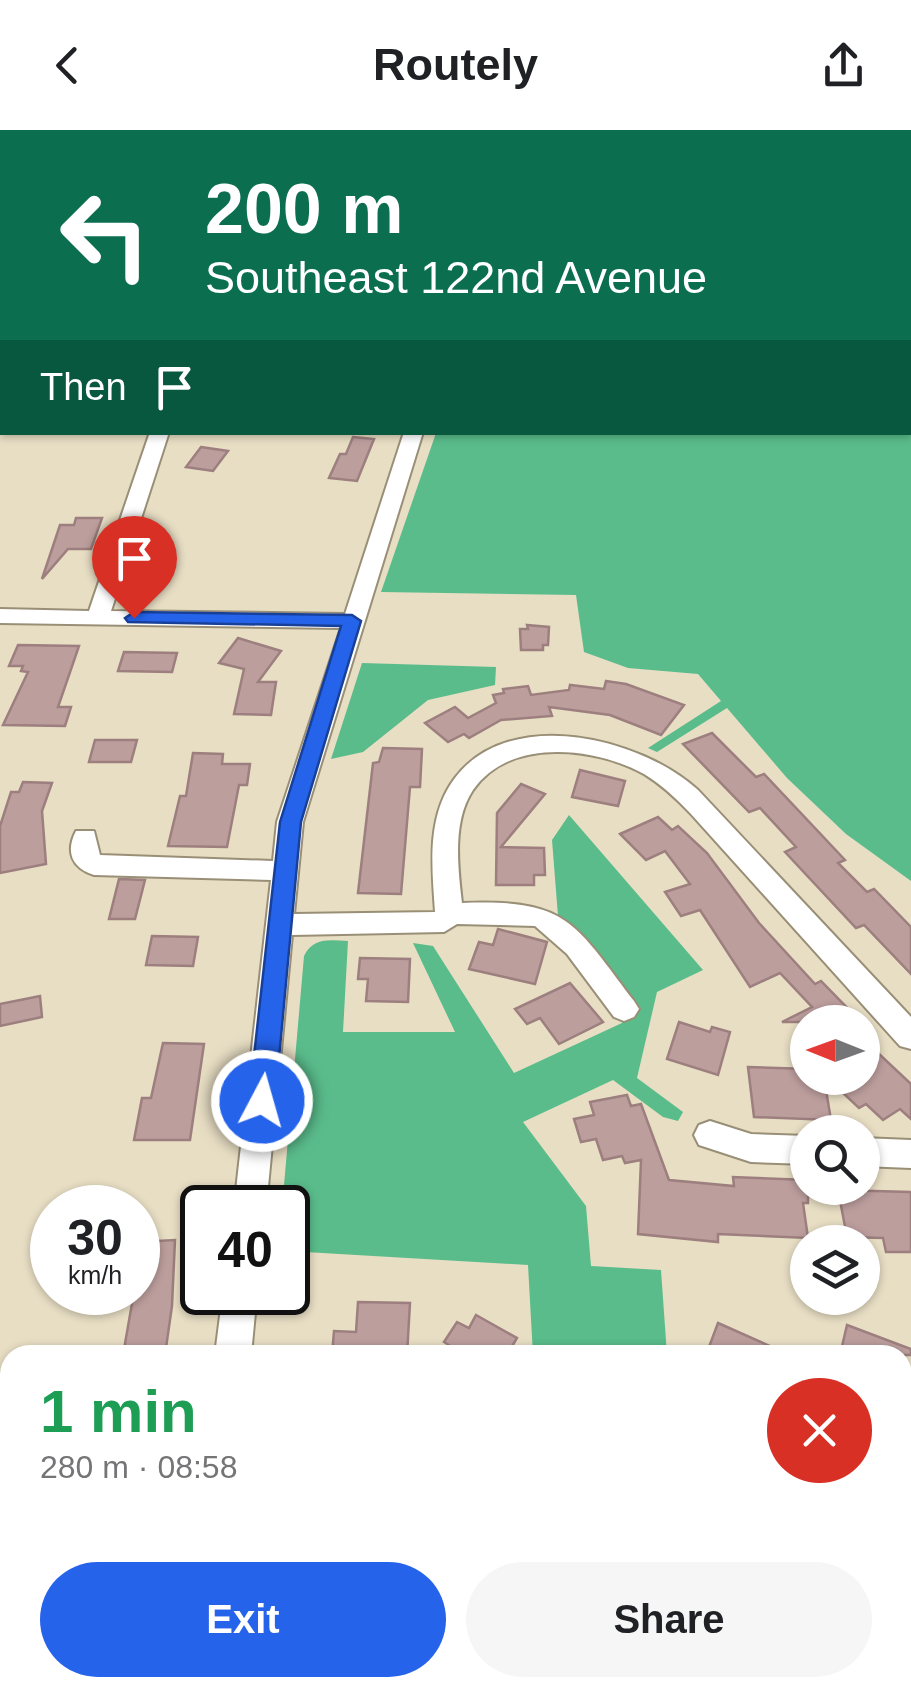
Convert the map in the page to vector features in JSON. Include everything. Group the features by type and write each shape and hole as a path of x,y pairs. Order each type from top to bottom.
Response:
{"street":[{"path":"98,618 159,435"},
{"path":"252,1185 285,871 298,789 413,435"},
{"path":"0,616 352,621"},
{"path":"280,925 444,922 450,914 448,811 461,782 492,760 546,744 576,744 619,752 672,780 911,1036"},
{"path":"85,838 84,858 94,865 285,871"},
{"path":"450,914 521,915 550,922 624,1009"},
{"path":"710,1135 751,1148 790,1149"},
{"path":"880,1153 911,1154"},
{"path":"234,1345 237,1315"}],"green space":[{"path":"435,435 911,435 911,881 846,834 787,778 727,708 657,752 648,748 721,701 698,674 628,668 584,652 576,595 381,592"},
{"path":"362,663 496,667 495,685 428,700 363,752 331,759"},
{"path":"569,815 703,970 657,992 637,1078 683,1112 678,1121 663,1117 613,1080 523,1122 586,1206 591,1266 661,1270 666,1345 532,1345 528,1265 310,1252 310,1185 284,1185 304,956 312,946 323,941 348,941 343,1032 455,1032 413,943 433,946 514,1073 622,1023 629,998 573,927 558,916 552,840"}],"building":[{"path":"353,437 374,439 357,481 329,478 340,454 346,454"},
{"path":"201,447 228,451 213,471 186,467"},
{"path":"76,518 102,518 91,549 68,549 42,579 60,525 74,525"},
{"path":"527,625 549,627 548,645 543,645 543,650 521,650 520,629 528,629"},
{"path":"238,638 281,651 258,682 276,682 271,715 234,714 244,669 219,663"},
{"path":"18,645 79,646 58,707 71,707 65,726 3,725 28,672 21,671 23,666 9,666"},
{"path":"124,652 177,653 172,672 118,671"},
{"path":"606,681 626,684 684,705 661,735 610,715 549,707 552,716 501,720 469,738 464,734 448,742 425,723 455,707 468,718 496,703 493,695 504,693 503,689 528,686 531,695 569,690 570,685 604,689"},
{"path":"712,733 756,777 764,774 845,860 838,863 867,892 874,889 911,927 911,974 864,925 856,928 785,852 796,847 760,808 749,812 683,744"},
{"path":"95,740 137,740 131,762 89,762"},
{"path":"383,748 422,749 420,787 410,787 401,894 358,893 373,763 379,762"},
{"path":"193,753 223,754 222,764 250,764 247,785 239,785 227,847 168,846 180,796 186,796"},
{"path":"580,770 625,781 618,806 572,797"},
{"path":"23,782 52,783 42,811 46,864 0,873 0,826 11,792 19,792"},
{"path":"521,784 545,794 501,847 544,848 545,875 534,875 534,885 496,885 497,813"},
{"path":"658,817 672,830 678,826 707,853 759,923 815,984 821,981 844,1005 810,1005 780,973 750,987 700,910 681,916 665,892 690,884 665,851 646,860 620,834"},
{"path":"119,879 145,880 135,919 109,919"},
{"path":"498,929 547,942 535,984 469,969 479,942 493,945"},
{"path":"152,936 198,937 193,966 146,965"},
{"path":"360,958 410,959 408,1002 366,1001 368,979 358,979"},
{"path":"570,983 603,1022 559,1044 540,1018 527,1024 515,1009"},
{"path":"40,996 42,1017 0,1026 0,1004"},
{"path":"679,1022 710,1032 712,1027 730,1032 718,1075 667,1059"},
{"path":"163,1043 204,1044 190,1140 134,1140 142,1098 151,1098"},
{"path":"880,1055 911,1084 911,1119 900,1109 883,1120 866,1104 859,1108 845,1095 880,1095"},
{"path":"748,1067 790,1068 790,1095 827,1095 830,1115 790,1115 790,1118 754,1117"},
{"path":"627,1095 631,1106 641,1104 669,1180 734,1186 733,1177 790,1179 790,1205 803,1205 806,1225 790,1225 790,1237 718,1234 718,1242 638,1234 641,1160 625,1163 622,1156 603,1160 596,1139 581,1142 574,1119 594,1115 590,1102"},
{"path":"880,1191 911,1192 911,1252 886,1252 880,1225 845,1225 841,1205 880,1205"},
{"path":"175,1240 166,1345 125,1345 130,1315 160,1315 160,1241"},
{"path":"358,1302 410,1303 408,1345 333,1345 334,1331 356,1332"},
{"path":"476,1315 517,1338 513,1345 444,1342 457,1322 469,1328"},
{"path":"718,1323 768,1345 710,1345"},
{"path":"847,1325 900,1345 842,1345"}],"route":[{"path":"134,618 352,621 290,822 262,1101"}]}
